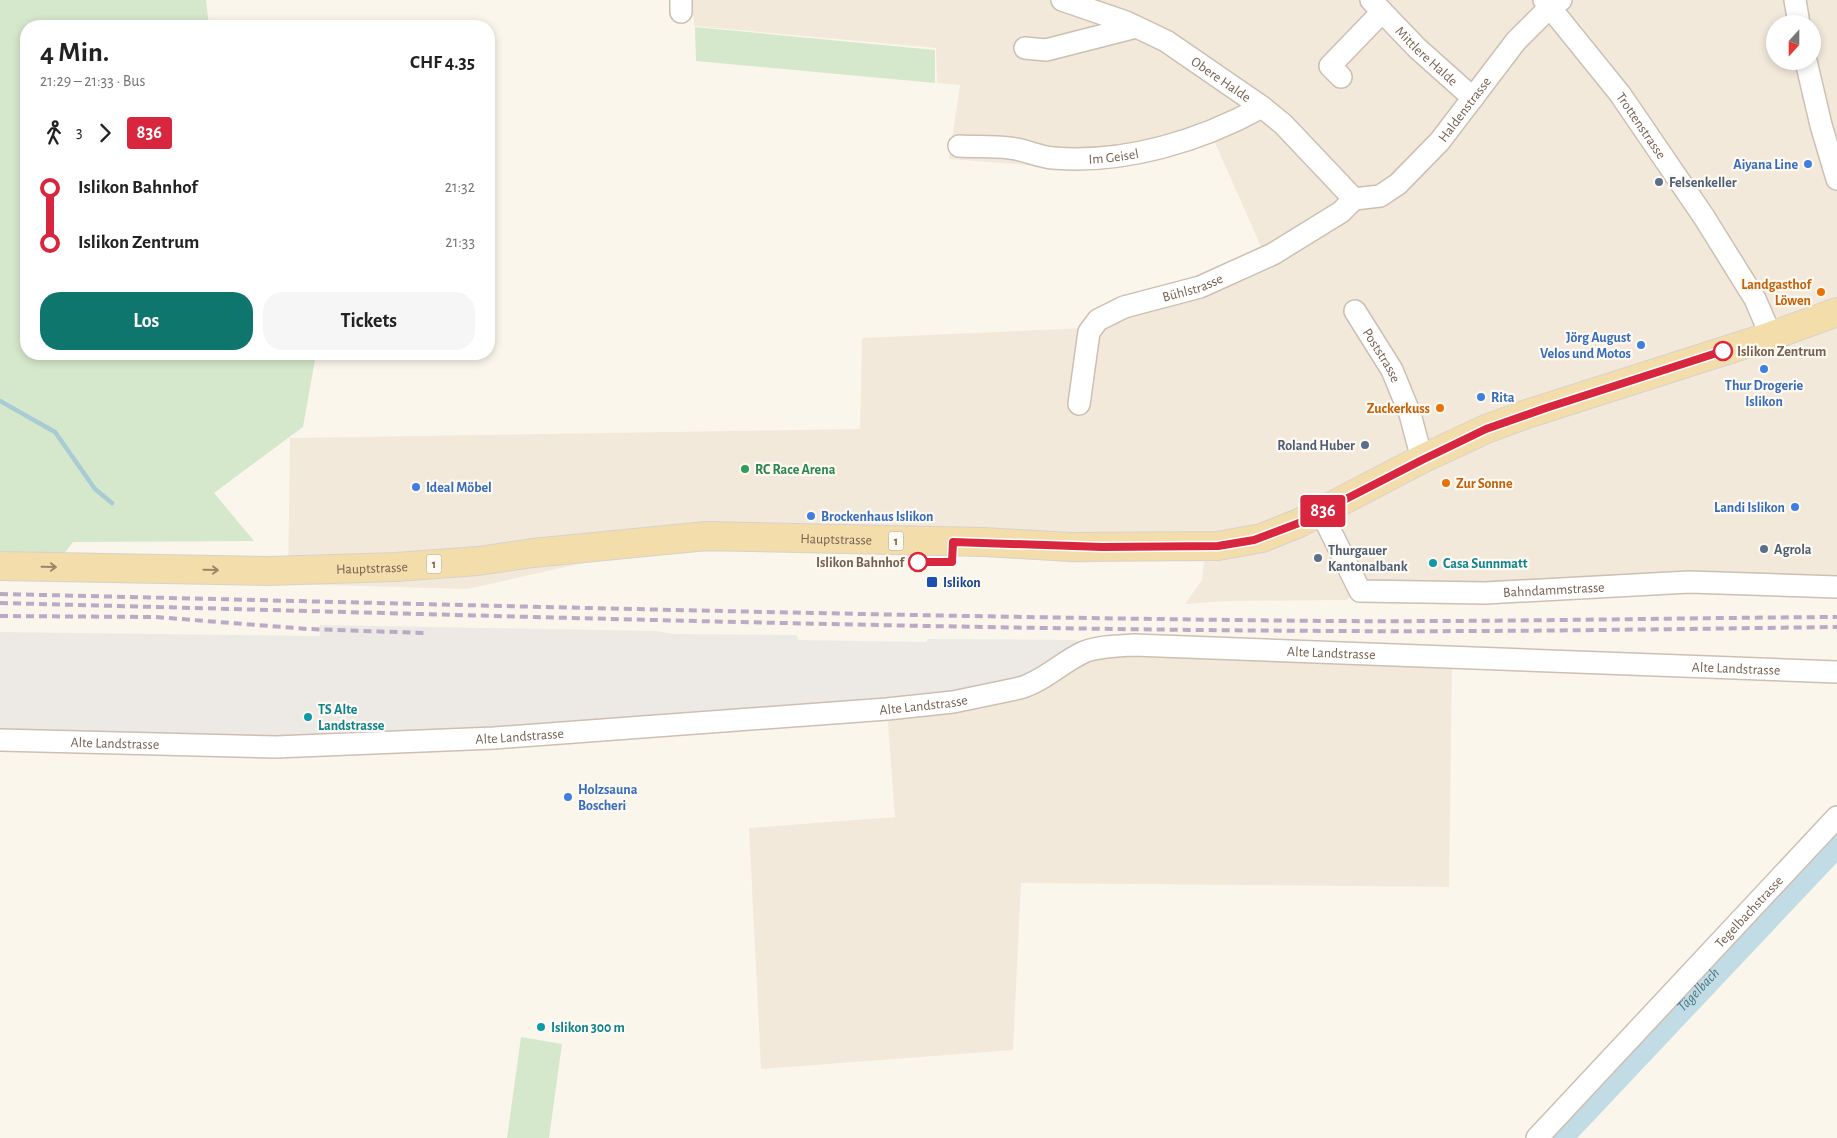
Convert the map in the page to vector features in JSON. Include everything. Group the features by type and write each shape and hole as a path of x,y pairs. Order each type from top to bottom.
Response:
{"main road":[{"name":"Hauptstrasse","path":"0,566 270,571 396,567 478,561 533,553 706,536 984,542 1071,547 1218,546 1262,538 1299,523 1486,429 1527,414 1771,336 1835,319"}],"street":[{"name":"Obere Halde","path":"1062,0 1126,22 1166,42 1262,107 1283,124 1354,199"},
{"path":"1795,0 1798,15"},
{"name":"Haldenstrasse","path":"1354,199 1380,196 1398,184 1440,140 1516,41 1552,2"},
{"name":"Trottenstrasse","path":"1552,2 1620,94 1704,217 1755,299 1771,336"},
{"name":"Mittlere Halde","path":"1341,77 1330,66 1377,6 1417,48 1473,98"},
{"path":"1025,48 1046,50 1136,27"},
{"path":"1808,70 1821,124 1835,169"},
{"name":"Im Geisel","path":"959,146 1010,148 1052,158 1106,158 1181,143 1233,123 1262,107"},
{"name":"Bühlstrasse","path":"1079,404 1089,332 1098,320 1124,306 1200,287 1264,258 1341,212 1354,199"},
{"name":"Poststrasse","path":"1355,311 1392,370 1410,414 1422,460"},
{"name":"Bahndammstrasse","path":"1321,512 1360,591 1485,593 1689,582 1837,587"},
{"name":"Alte Landstrasse","path":"0,740 276,747 494,738 887,709 953,702 1020,688 1030,685 1083,653 1100,647 1134,646 1837,672"},
{"name":"Tegelbachstrasse","path":"1537,1138 1837,817"}],"shaded area":[{"path":"692,0 1837,0 1837,587 1360,591 1347,600 1226,601 1185,604 1202,580 1204,560 1078,563 966,555 799,551 701,552 597,560 467,589 288,584 290,438 860,429 862,338 1083,328 1108,305 1228,265 1262,249 1215,143 1078,169 949,159 960,85 937,83 936,48 694,26"},
{"path":"320,625 656,631 675,634 797,635 798,640 926,642 928,639 1075,640 1100,647 1030,685 494,738 0,740 0,632 320,636"},
{"path":"1083,653 1452,665 1449,887 1021,883 1013,1050 761,1069 749,828 895,817 887,709"}],"green space":[{"path":"0,0 206,0 208,20 20,20 20,360 315,360 303,427 214,493 254,541 73,542 64,554 0,552"},
{"path":"695,27 935,50 935,83 696,61"},
{"path":"521,1037 562,1044 549,1138 507,1138"}],"waterway":[{"path":"0,401 55,432 95,489 112,503"},
{"name":"Tägelbach","path":"1558,1138 1837,842"}],"railway":[{"path":"0,594 664,610 1163,619 1392,621 1837,617"},
{"path":"0,603 669,620 1171,630 1463,631 1837,627"},
{"path":"0,616 155,617 308,629 424,633"}],"bus line":[{"name":"836","path":"918,562 952,562 953,542 1117,547 1218,546 1254,540 1299,523 1486,429 1723,351"}],"place":[{"name":"Aiyana Line","path":"1808,164"},
{"name":"Felsenkeller","path":"1659,182"},
{"name":"Landgasthof Löwen","path":"1821,292"},
{"name":"Jörg August Velos und Motos","path":"1641,345"},
{"name":"Islikon Zentrum","path":"1723,351"},
{"name":"Thur Drogerie Islikon","path":"1764,369"},
{"name":"Rita","path":"1481,397"},
{"name":"Zuckerkuss","path":"1440,408"},
{"name":"Roland Huber","path":"1365,445"},
{"name":"RC Race Arena","path":"745,469"},
{"name":"Zur Sonne","path":"1446,483"},
{"name":"Ideal Möbel","path":"416,487"},
{"name":"Landi Islikon","path":"1795,507"},
{"name":"Brockenhaus Islikon","path":"811,516"},
{"name":"Agrola","path":"1764,549"},
{"name":"Thurgauer Kantonalbank","path":"1318,558"},
{"name":"Islikon Bahnhof","path":"918,562"},
{"name":"Casa Sunnmatt","path":"1433,563"},
{"name":"Islikon","path":"932,582"},
{"name":"TS Alte Landstrasse","path":"308,717"},
{"name":"Holzsauna Boscheri","path":"568,797"},
{"name":"Islikon 300 m","path":"541,1027"}]}
